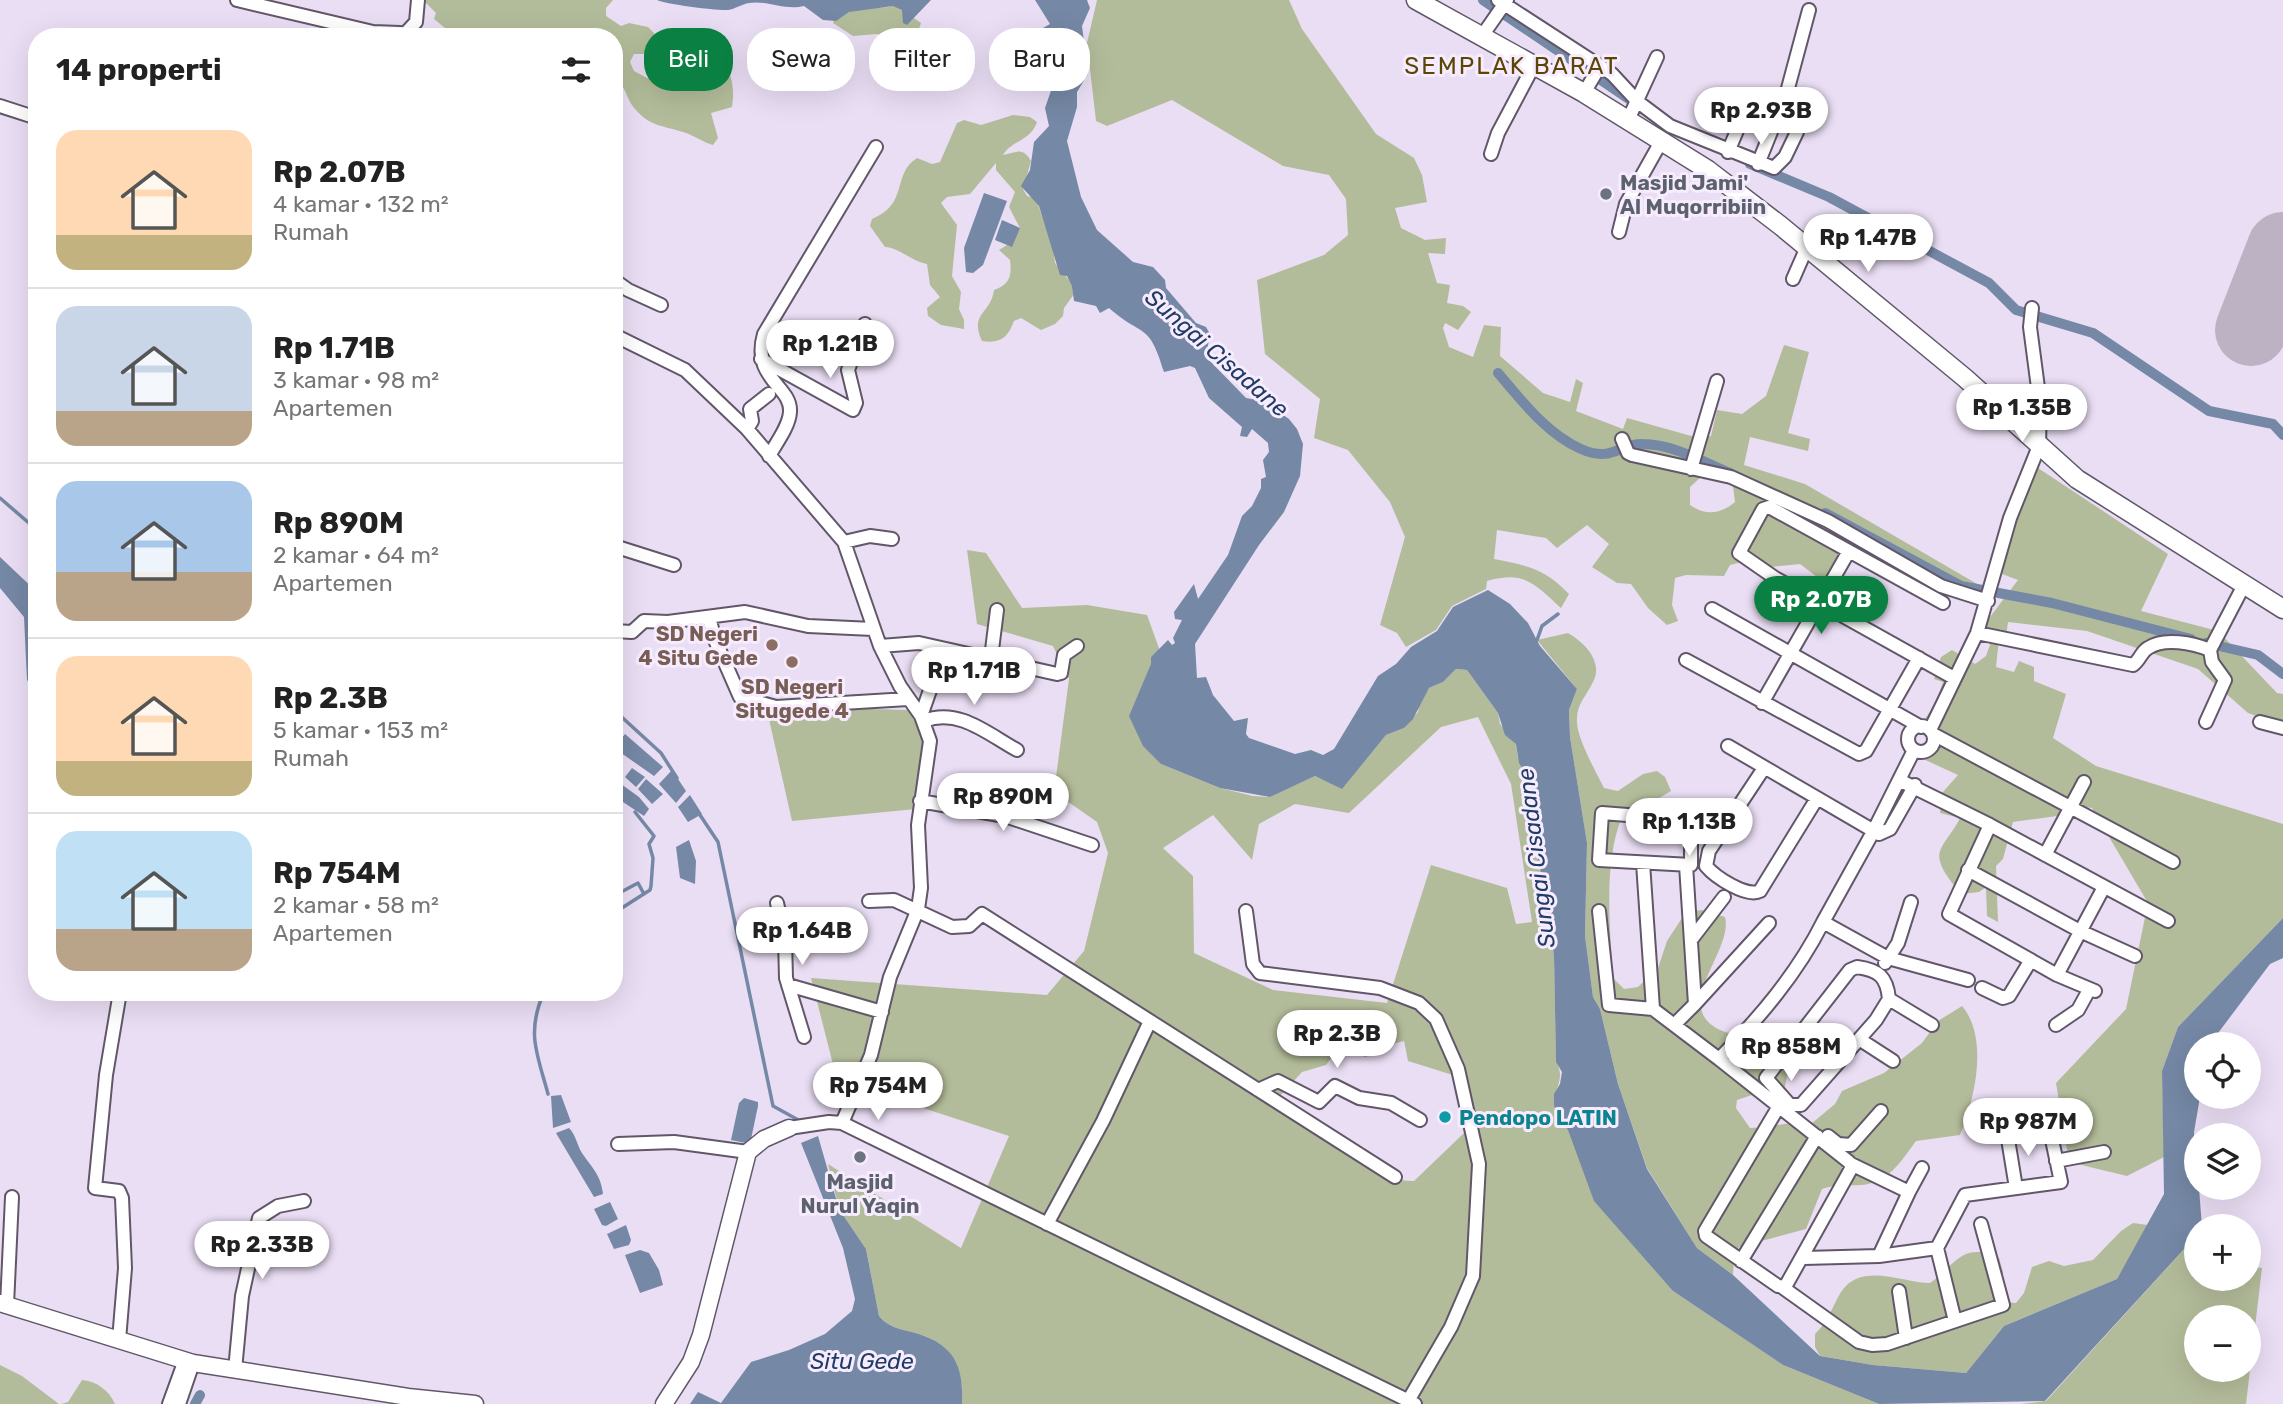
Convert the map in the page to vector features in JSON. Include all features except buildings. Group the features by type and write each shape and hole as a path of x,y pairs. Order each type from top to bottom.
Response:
{"main road":[{"path":"1416,0 1533,66 1593,78 1633,111 1662,140 1717,155 1807,247 1965,378 2039,446 2115,505 2283,609"}],"street":[{"path":"237,0 356,28"},
{"path":"410,28 416,22 418,0"},
{"path":"1482,36 1503,2 1593,78 1619,80 1633,111 1670,126 1717,155 1770,169 1782,162 1797,132"},
{"path":"1758,164 1787,92 1809,10"},
{"path":"1633,111 1657,57"},
{"path":"1491,155 1498,133 1533,66"},
{"path":"1717,155 1749,102"},
{"path":"0,106 28,115"},
{"path":"1619,232 1626,204 1662,140"},
{"path":"789,401 772,383 761,359 764,334 876,146"},
{"path":"1793,279 1807,247"},
{"path":"623,286 661,305"},
{"path":"1928,730 1910,734 1910,744 1914,750 1921,752 1930,748 1928,730 1977,633 1989,599 2010,518 2039,446 2040,403 2030,322 2032,309"},
{"path":"761,359 853,410 856,403 848,370 865,324"},
{"path":"623,339 685,370 747,429 844,542 880,646 908,699 923,719 930,741 920,801 918,856 921,888 918,909 890,977 871,1055 842,1123"},
{"path":"769,456 788,422 789,401 800,381"},
{"path":"1693,463 1717,381"},
{"path":"747,429 752,421 750,410 769,394"},
{"path":"1622,439 1628,453 1693,463 1731,477 1828,521 1941,586 1989,599"},
{"path":"1943,603 1769,507 1763,509 1741,549 1740,557 1954,678"},
{"path":"844,542 870,536 892,539"},
{"path":"623,549 674,565"},
{"path":"1762,703 1793,654 1849,551"},
{"path":"2206,722 2225,680 2212,662 2210,648 2244,585"},
{"path":"1712,609 1887,709 2173,862"},
{"path":"991,658 997,610"},
{"path":"623,632 632,632 644,621 668,622 745,612 808,626 873,629"},
{"path":"709,617 715,640 740,696 776,707 908,699"},
{"path":"1977,633 2133,665 2144,650 2153,645 2188,643 2210,648"},
{"path":"880,646 906,642 1057,674 1061,673 1064,655 1076,646"},
{"path":"923,719 943,650"},
{"path":"1686,660 1859,754 1866,751 1887,709 1919,658"},
{"path":"923,719 940,718 975,724 1017,750"},
{"path":"2260,722 2283,729"},
{"path":"1728,746 1878,834 1890,829 1915,785"},
{"path":"1719,1059 1756,1021 1808,953 1874,832 1914,750"},
{"path":"1764,768 1709,851 1706,866 1715,874 1749,893 1760,891 1816,800"},
{"path":"1899,780 1915,785 2168,922"},
{"path":"2045,855 2084,782"},
{"path":"920,801 1005,816 1092,845"},
{"path":"1602,813 1691,820 1691,865 1686,865 1598,860 1602,813"},
{"path":"1990,825 1949,914 2057,975 2092,990 2078,1010 2056,1025"},
{"path":"1643,863 1653,1009"},
{"path":"1686,865 1695,1004"},
{"path":"1968,870 2080,931 2135,956"},
{"path":"2057,975 2104,887"},
{"path":"1691,940 1724,897"},
{"path":"869,901 894,900 952,927 969,926 982,914 1395,1177"},
{"path":"1878,972 1898,943 1911,902"},
{"path":"777,904 785,939 788,985 804,1037"},
{"path":"664,1404 691,1362 701,1335 748,1152 764,1139 789,1128 816,1123 842,1123 1412,1403 1451,1327 1472,1276 1479,1164 1458,1069 1436,1019 1419,1003 1380,988 1260,973 1253,964 1246,911"},
{"path":"1599,911 1609,1005 1653,1009 1838,1144 1847,1146 1856,1143 1881,1111"},
{"path":"1823,922 1888,958 1968,980"},
{"path":"1675,1024 1769,923"},
{"path":"1982,988 2003,998 2009,996 2031,961"},
{"path":"1909,1192 1851,1164 1785,1106 1767,1083 1771,1069 1850,970 1857,967 1878,972 1885,979 1889,999 1932,1025"},
{"path":"788,985 882,1012"},
{"path":"1785,1106 1801,1105 1859,1039 1889,999"},
{"path":"118,1001 106,1075 96,1188 119,1191 122,1198 125,1268 119,1340"},
{"path":"1047,1224 1103,1121 1150,1021"},
{"path":"1859,1039 1893,1061"},
{"path":"1258,1090 1278,1081 1320,1102 1335,1086 1359,1098 1392,1104 1420,1120"},
{"path":"1785,1106 1705,1231 1706,1236 1859,1342 1883,1345 2003,1305 1981,1224"},
{"path":"2007,1133 2016,1188"},
{"path":"1955,1321 1937,1248 1965,1195 2061,1182 2050,1135"},
{"path":"1741,1261 1817,1136"},
{"path":"618,1143 674,1143 748,1152"},
{"path":"2056,1161 2104,1152"},
{"path":"1782,1287 1789,1284 1804,1258 1851,1173 1851,1164"},
{"path":"1879,1256 1922,1168"},
{"path":"12,1197 4,1304 189,1362 475,1404"},
{"path":"235,1370 242,1296 259,1218 278,1206 304,1200"},
{"path":"1804,1258 1879,1256 1937,1248"},
{"path":"1899,1291 1906,1338"},
{"path":"169,1404 189,1362"},
{"path":"179,1404 189,1362"}],"green space":[{"path":"423,0 613,0 606,8 606,16 621,26 629,23 649,28 644,28 644,54 634,54 630,62 634,71 644,76 644,91 733,91 732,107 711,113 718,138 713,145 687,133 663,127 640,115 623,88 623,28 445,28 434,19 436,13"},
{"path":"1097,0 1289,0 1302,29 1376,134 1414,158 1422,175 1427,202 1395,208 1401,228 1425,240 1446,238 1445,254 1428,253 1437,283 1450,285 1447,303 1463,306 1471,312 1458,330 1445,323 1443,328 1449,347 1473,357 1484,325 1501,327 1500,356 1543,393 1570,402 1576,379 1583,383 1576,411 1623,429 1627,418 1702,439 1711,436 1717,410 1742,414 1766,396 1784,345 1809,352 1788,433 1810,439 1808,451 1750,437 1744,465 1805,484 1991,592 1964,592 1849,547 1829,586 1800,564 1761,568 1754,559 1730,565 1724,576 1686,575 1675,578 1672,605 1678,621 1667,625 1648,608 1631,584 1617,583 1592,567 1609,544 1587,525 1557,548 1546,538 1497,530 1494,559 1526,566 1552,579 1569,594 1561,608 1536,586 1520,578 1487,581 1486,589 1452,606 1436,630 1406,647 1397,633 1380,625 1405,537 1390,502 1348,450 1314,438 1320,399 1265,354 1257,280 1324,255 1348,235 1346,199 1329,175 1283,166 1172,100 1107,126 1096,121 1090,69 1090,30","holes":["1701,477 1724,478 1733,486 1735,502 1724,509 1707,512 1690,505 1690,487"]},
{"path":"894,4 921,23 919,28 869,28 869,35 855,36 855,28 841,28 833,23 835,17 857,9 889,7"},
{"path":"1013,115 1030,117 1037,122 1026,137 1011,146 1003,155 1022,152 1031,161 1023,189 1027,196 1035,198 1051,231 1055,263 1077,290 1064,308 1063,316 1055,324 1041,330 1021,318 1014,321 1003,338 982,341 979,319 994,290 1007,282 1011,271 1010,260 999,250 1012,242 1020,228 1009,207 1015,192 996,170 996,163 970,194 947,197 941,203 957,225 952,276 961,292 959,309 964,320 964,329 941,325 928,316 927,308 940,297 930,285 927,264 885,247 870,226 872,219 891,205 909,165 917,158 932,164 940,162 957,123 964,120 981,125"},
{"path":"2035,466 2168,554 2141,611 2218,631 2277,693 2283,694 2283,725 2248,713 2198,669 2087,631 2008,622 2006,637 1999,639 1996,667 2014,672 2019,661 2034,667 2034,681 2066,694 2053,738 2096,766 2283,824 2283,918 2178,1027 2162,1071 2164,1157 2127,1176 2069,1162 2056,1083 2126,1009 2148,903 2092,808 2063,804 2064,815 2013,822 2003,859 1996,866 1998,922 1987,916 1986,887 1979,892 1962,894 1940,862 1940,851 1960,818 1940,813 1942,793 1958,775 1921,758 1929,740 1918,730 1936,702 1943,682 1934,679 1941,657 1952,650 1975,664 1986,656 1991,642 1984,625 2018,580 1997,572"},
{"path":"967,550 986,553 1022,608 1087,605 1147,615 1160,651 1151,657 1161,764 1220,788 1253,796 1269,797 1315,776 1342,788 1386,735 1404,728 1418,712 1420,701 1429,688 1443,682 1456,669 1467,670 1498,713 1500,724 1516,744 1518,758 1528,777 1531,806 1538,830 1537,854 1541,873 1537,892 1550,922 1554,957 1556,1061 1560,1078 1554,1106 1673,1291 1783,1365 1879,1404 962,1404 958,1367 946,1349 926,1336 898,1329 879,1316 866,1249 839,1209 828,1164 961,1248 1009,1136 837,1080 811,978 1047,995 1084,951 1108,853 1097,822 1054,792 1069,679 1053,646 977,624","holes":["1478,717 1511,784 1532,922 1516,924 1507,888 1431,865 1387,1003 1273,990 1194,953 1193,876 1163,848 1213,815 1252,860 1259,824 1295,804 1349,813 1441,727","1404,1041 1408,1061 1456,1076 1464,1133 1414,1181 1400,1180 1377,1171 1358,1156 1331,1127 1304,1128 1289,1113 1280,1096 1302,1072 1326,1065 1337,1050 1366,1057 1388,1045"]},
{"path":"1568,633 1591,653 1596,667 1596,675 1580,705 1577,722 1583,746 1604,788 1618,791 1643,774 1657,771 1665,777 1671,791 1636,812 1622,817 1616,835 1609,896 1613,978 1624,989 1638,987 1658,968 1667,941 1686,912 1702,910 1725,917 1725,931 1701,995 1701,1010 1708,1022 1725,1032 1773,1033 1785,1056 1787,1072 1781,1096 1755,1094 1737,1100 1736,1108 1750,1128 1811,1124 1835,1104 1842,1091 1884,1073 1922,1043 1938,1021 1962,1006 1975,1035 1977,1069 1960,1135 1916,1141 1893,1170 1879,1180 1861,1185 1822,1189 1806,1229 1739,1247 1734,1260 1733,1275 1697,1248 1647,1168 1618,1084 1600,1009 1593,997 1585,936 1587,843 1570,737 1569,710 1577,689 1537,640"},
{"path":"766,706 908,710 926,741 916,809 792,821"},
{"path":"2133,1223 2148,1225 2117,1279 2004,1326 1966,1373 1873,1365 1820,1356 1815,1347 1815,1334 1827,1319 1841,1292 1860,1278 1883,1276 1930,1283 1960,1257 1975,1252 1986,1253 1999,1258 2003,1272 2002,1302 2016,1303 2024,1293 2032,1267 2049,1261 2064,1266 2093,1260 2121,1231"},
{"path":"2184,1249 2184,1291 2259,1291 2258,1305 2184,1305 2184,1382 2249,1382 2246,1404 2021,1404 2046,1401"},
{"path":"0,1365 22,1376 59,1404 0,1404"},
{"path":"82,1380 102,1387 115,1404 61,1404 68,1402"}],"water":[{"path":"657,0 931,0 907,25 903,23 902,10 893,6 849,12 836,21 823,20 804,6 790,7 756,2 723,10"},
{"path":"1035,0 1087,0 1090,8 1082,28 1043,28 1050,24"},
{"path":"1051,91 1078,91 1077,107 1067,141 1081,197 1097,230 1133,262 1153,267 1165,280 1166,288 1196,323 1206,327 1210,334 1206,357 1246,398 1263,401 1289,419 1303,444 1300,476 1284,512 1259,545 1195,644 1197,678 1206,677 1213,695 1234,721 1248,718 1246,734 1249,738 1295,754 1311,750 1323,755 1334,749 1378,676 1396,664 1411,647 1437,631 1453,607 1488,590 1510,604 1528,623 1540,646 1577,689 1569,710 1570,737 1587,843 1585,936 1593,997 1600,1009 1618,1084 1647,1169 1697,1248 1733,1275 1820,1356 1873,1365 1966,1373 2004,1326 2117,1279 2164,1194 2162,1071 2178,1027 2283,918 2283,958 2270,964 2219,1032 2184,1032 2184,1109 2198,1109 2196,1123 2184,1123 2184,1200 2200,1200 2201,1214 2184,1214 2184,1249 2045,1401 1879,1404 1783,1365 1673,1291 1594,1201 1568,1130 1554,1106 1554,1094 1560,1084 1562,1072 1556,1062 1554,957 1550,922 1537,892 1541,873 1537,855 1538,830 1531,806 1528,777 1519,763 1516,744 1505,735 1498,713 1467,670 1456,669 1443,682 1429,688 1413,719 1404,728 1386,735 1342,789 1315,776 1270,797 1220,788 1161,764 1143,746 1129,716 1151,664 1151,657 1168,640 1172,645 1175,643 1173,638 1182,620 1175,619 1174,612 1194,584 1198,599 1228,555 1242,516 1252,506 1261,488 1261,479 1266,477 1263,460 1269,452 1268,443 1252,429 1247,437 1240,436 1242,427 1209,398 1195,368 1190,366 1164,372 1154,345 1144,332 1109,308 1100,313 1096,306 1074,301 1072,286 1067,276 1060,275 1039,206 1021,186 1030,170 1034,142 1049,126 1045,108"},
{"path":"984,193 1007,201 983,265 973,273 966,272 964,248"},
{"path":"1002,220 1020,228 1012,247 995,240"},
{"path":"0,557 28,583 28,682 24,617 0,588"},
{"path":"625,734 663,767 654,776 623,754"},
{"path":"632,768 645,777 636,787 625,777"},
{"path":"672,770 686,791 676,803 659,784"},
{"path":"646,779 663,794 652,804 638,789"},
{"path":"623,785 639,797 649,809 644,816 623,802"},
{"path":"690,795 702,814 688,822 678,807"},
{"path":"689,840 696,861 695,884 680,878 676,847"},
{"path":"561,1095 571,1122 553,1128 551,1096"},
{"path":"744,1098 758,1102 750,1144 731,1140 739,1103"},
{"path":"569,1128 598,1177 603,1194 594,1197 556,1133"},
{"name":"Situ Gede","path":"818,1136 839,1209 866,1249 879,1316 898,1329 926,1337 946,1349 953,1357 961,1377 962,1404 690,1404 698,1392 721,1403 751,1362 789,1350 825,1334 852,1311 855,1299 843,1248 801,1143"},
{"path":"610,1202 618,1219 606,1226 602,1225 594,1209"},
{"path":"626,1225 631,1240 629,1245 614,1249 607,1234"},
{"path":"640,1250 649,1253 659,1270 663,1285 640,1293 625,1255"}],"waterway":[{"path":"1483,0 1629,99"},
{"path":"1750,164 1829,197 1989,283 2016,310 2093,333 2209,411 2273,424 2283,435"},
{"path":"1498,373 1546,426 1581,449 1601,454 1635,445 1654,445 1688,454 1730,473"},
{"path":"0,498 28,522"},
{"path":"1825,513 1961,586 2052,603 2191,639"},
{"path":"1537,640 1542,626 1558,614"},
{"path":"2206,643 2258,655 2283,674"},
{"path":"623,718 661,753 677,778"},
{"path":"623,907 650,890 651,886 653,858 649,844 654,836 635,812"},
{"path":"698,812 718,842 773,1106 802,1122"},
{"path":"623,891 638,883 644,894"},
{"path":"541,1001 534,1031 537,1055 548,1094"},
{"path":"195,1404 200,1395"}],"runway":[{"path":"2251,330 2283,248"}],"place":[{"name":"Masjid Jami' Al Muqorribiin","path":"1606,194"},
{"name":"SD Negeri 4 Situ Gede","path":"772,645"},
{"name":"SD Negeri Situgede 4","path":"792,662"},
{"name":"Pendopo LATIN","path":"1445,1117"},
{"name":"Masjid Nurul Yaqin","path":"860,1157"}],"district":[{"name":"SEMPLAK BARAT","path":"1512,66"}],"water label":[{"name":"Sungai Cisadane","path":"1217,353"},
{"name":"Sungai Cisadane","path":"1536,858"}]}
